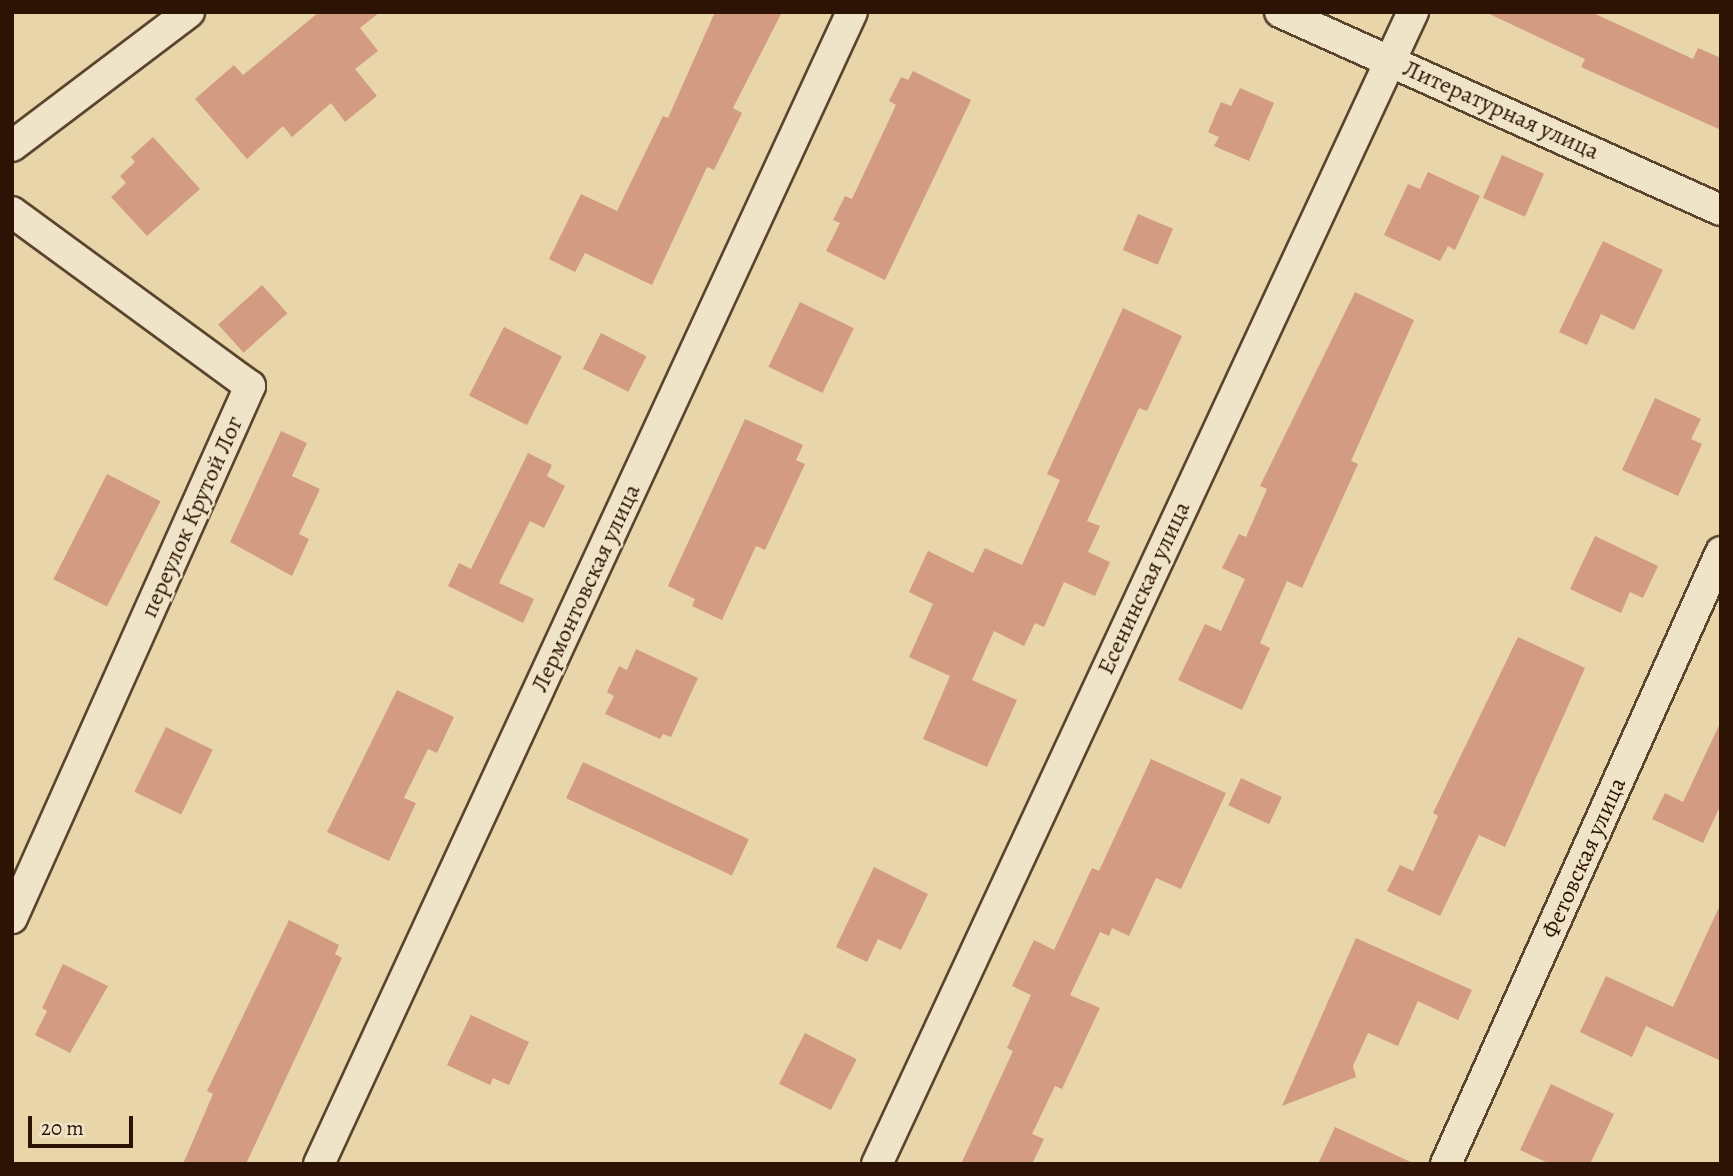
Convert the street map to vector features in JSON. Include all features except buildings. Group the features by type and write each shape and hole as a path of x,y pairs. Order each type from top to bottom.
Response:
{"street":[{"path":"12,146 189,12"},
{"name":"Лермонтовская улица","path":"319,1164 852,12"},
{"name":"Литературная улица","path":"1280,12 1390,59 1721,210"},
{"name":"Есенинская улица","path":"877,1164 1413,12"},
{"name":"переулок Крутой Лог","path":"12,212 250,386 12,918"},
{"name":"Фетовская улица","path":"1446,1164 1721,552"}]}
